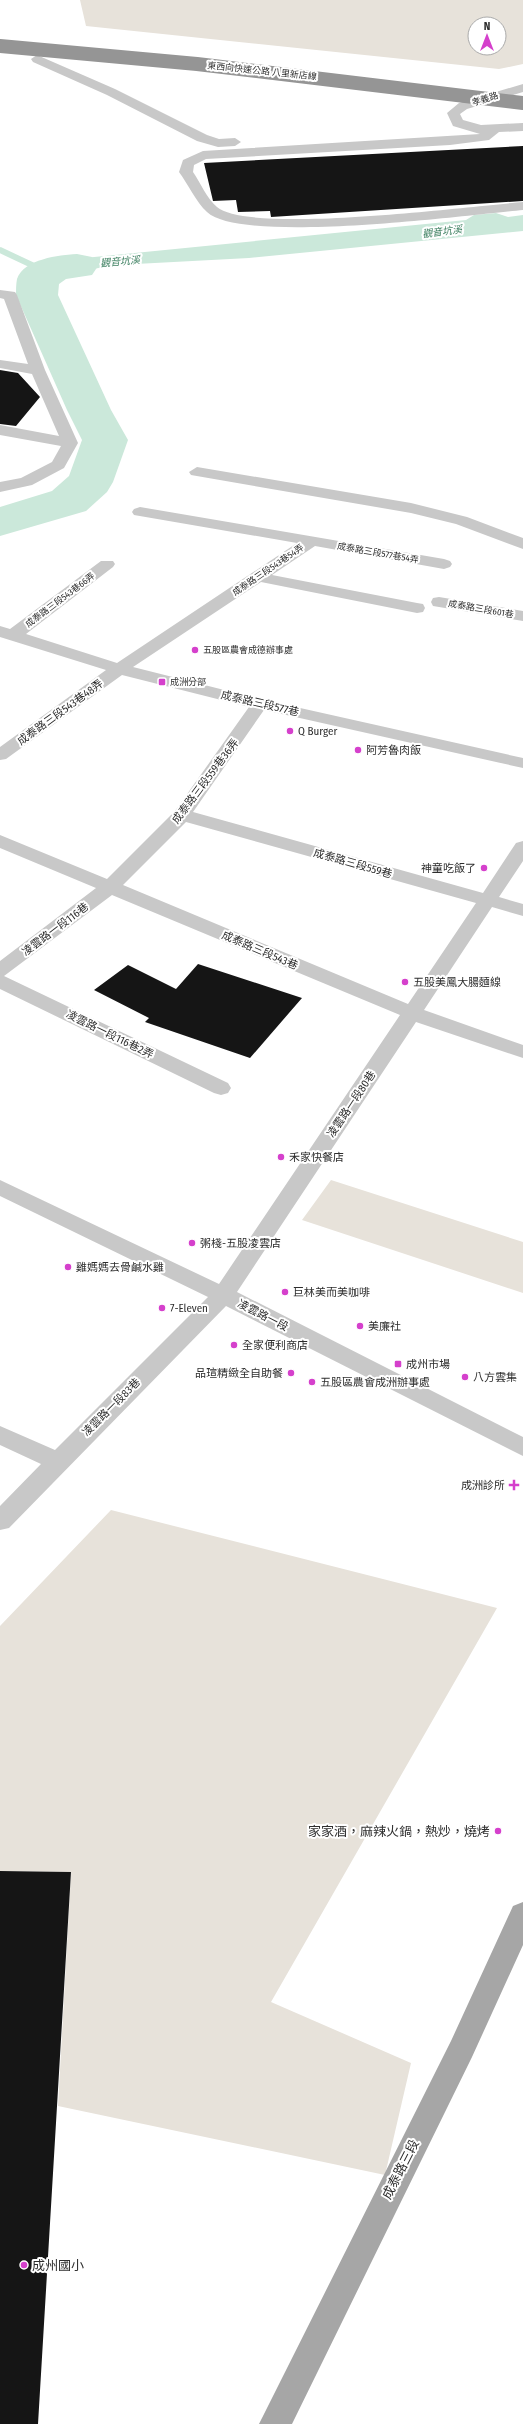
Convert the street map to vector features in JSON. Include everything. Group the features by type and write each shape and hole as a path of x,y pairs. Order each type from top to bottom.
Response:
{"highway":[{"path":"0,35 79,41"},
{"name":"東西向快速公路 八里新店線","path":"0,46 101,54 292,74 523,103"},
{"path":"492,85 523,88"}],"main road":[{"name":"成泰路三段","path":"275,2424 462,2048 523,1914"}],"street":[{"path":"37,59 111,92 202,138 218,143 295,142 325,147"},
{"name":"孝義路","path":"523,88 463,106 453,114 458,123 481,129 523,127"},
{"path":"496,128 484,137 450,141 203,155 188,163 186,172 212,210 236,220 256,223 328,223 523,206"},
{"path":"0,294 10,295 38,370 70,443"},
{"path":"0,364 38,370"},
{"path":"0,430 70,443"},
{"path":"0,487 26,482 58,465 70,443"},
{"path":"197,472 411,508 461,520 523,544"},
{"name":"成泰路三段543巷54弄","path":"140,512 312,541"},
{"name":"成泰路三段543巷54弄","path":"119,669 312,541"},
{"name":"成泰路三段577巷54弄","path":"312,541 444,564"},
{"name":"成泰路三段543巷66弄","path":"7,633 107,564"},
{"path":"258,577 417,608"},
{"name":"成泰路三段601巷","path":"439,602 523,616"},
{"name":"成泰路三段577巷","path":"7,633 119,669 260,704 523,763"},
{"name":"成泰路三段543巷48弄","path":"0,755 119,669"},
{"name":"成泰路三段559巷36弄","path":"110,887 182,815 260,704"},
{"name":"成泰路三段559巷","path":"182,815 523,910"},
{"name":"成泰路三段543巷","path":"0,841 412,1013 523,1052"},
{"name":"凌雲路一段80巷","path":"224,1295 523,847"},
{"name":"凌雲路一段116巷","path":"0,971 110,887"},
{"name":"凌雲路一段116巷2弄","path":"0,980 221,1088"},
{"name":"凌雲路一段","path":"0,1187 224,1295 523,1447"},
{"name":"凌雲路一段83巷","path":"0,1521 57,1461 224,1295"},
{"path":"0,1434 57,1461"}],"shaded area":[{"path":"80,0 523,0 523,64 499,69 86,26"},
{"path":"331,1180 523,1242 523,1293 302,1220"},
{"path":"111,1510 497,1608 271,2002 411,2063 385,2175 58,2106 71,1872 0,1871 0,1626"}],"water":[{"path":"496,213 508,217 523,215 523,231 249,258 117,265 56,275 43,285 58,322 43,327 30,280 32,271 44,262 466,220 474,215"}],"building":[{"path":"523,146 523,201 271,217 270,211 238,212 236,200 213,201 204,163"},
{"path":"0,370 18,373 40,397 16,426 0,424"},
{"path":"198,964 302,998 250,1058 145,1022 149,1018 94,990 128,965 176,989"},
{"name":"成州國小","path":"0,1871 71,1872 38,2424 0,2424"}],"waterway":[{"path":"0,250 49,273"},
{"name":"觀音坑溪","path":"0,522 69,501 90,482 105,440 89,410 37,295 38,279 56,268 77,266"}],"place":[{"name":"五股區農會成德辦事處","path":"195,650"},
{"name":"成洲分部","path":"162,682"},
{"name":"Q Burger","path":"290,731"},
{"name":"阿芳魯肉飯","path":"358,750"},
{"name":"神童吃飯了","path":"484,868"},
{"name":"五股美鳳大腸麵線","path":"405,982"},
{"name":"禾家快餐店","path":"281,1157"},
{"name":"粥棧-五股凌雲店","path":"192,1243"},
{"name":"雞媽媽去骨鹹水雞","path":"68,1267"},
{"name":"巨林美而美咖啡","path":"285,1292"},
{"name":"7-Eleven","path":"162,1308"},
{"name":"美廉社","path":"360,1326"},
{"name":"全家便利商店","path":"234,1345"},
{"name":"成州市場","path":"398,1364"},
{"name":"品瑄精緻全自助餐","path":"291,1373"},
{"name":"八方雲集","path":"465,1377"},
{"name":"五股區農會成洲辦事處","path":"312,1382"},
{"name":"成洲診所","path":"514,1485"},
{"name":"家家酒，麻辣火鍋，熱炒，燒烤","path":"498,1831"},
{"name":"成州國小","path":"24,2265"}]}
